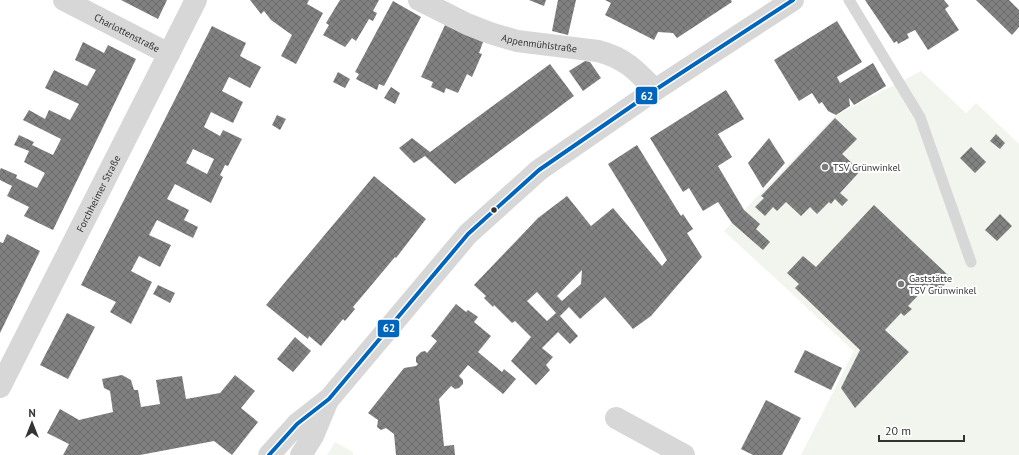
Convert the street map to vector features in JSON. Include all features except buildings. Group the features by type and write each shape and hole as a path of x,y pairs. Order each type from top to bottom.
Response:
{"street":[{"name":"Charlottenstraße","path":"64,0 169,54"},
{"name":"Forchheimer Straße","path":"0,387 196,0"},
{"name":"Appenmühlstraße","path":"419,0 467,24 517,41 591,50 609,54 624,61 635,69 655,90"},
{"path":"270,455 297,424 329,399 468,234 539,170 655,90 793,0"},
{"path":"301,455 313,436 329,399"},
{"path":"616,418 684,455"}],"lane":[{"path":"849,0 920,116 971,262"}],"shaded area":[{"path":"921,71 966,113 976,103 1019,144 1019,455 801,455 854,351 724,231 835,116"},
{"path":"335,442 353,452 353,455 327,455"}],"transit line":[{"name":"62","path":"269,455 297,424 329,399 468,234 539,170 655,90 793,0"}],"place":[{"name":"TSV Grünwinkel","path":"825,167"},
{"name":"Gaststätte TSV Grünwinkel","path":"901,284"}]}
